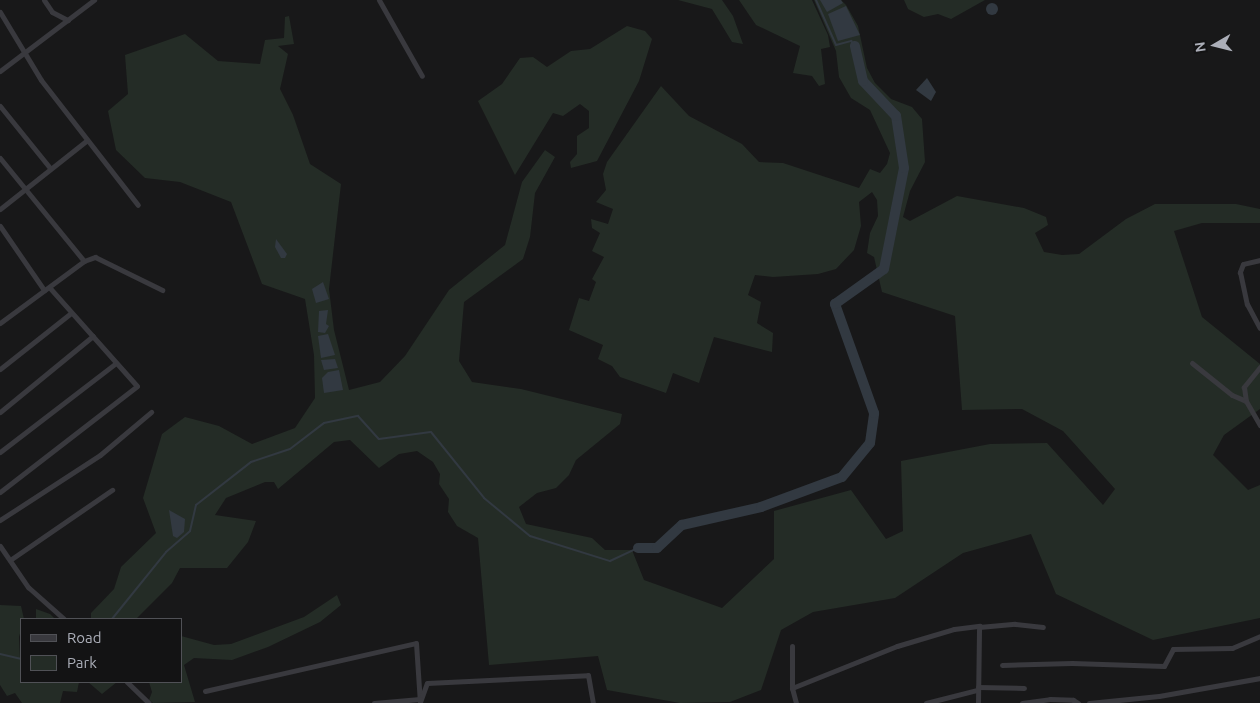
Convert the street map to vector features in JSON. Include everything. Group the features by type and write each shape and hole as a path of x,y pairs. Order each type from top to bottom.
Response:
{"street":[{"path":"44,0 52,12 68,20"},
{"path":"378,0 422,76"},
{"path":"0,71 91,1"},
{"path":"0,12 40,80 138,205"},
{"path":"0,106 50,168"},
{"path":"1,207 86,141"},
{"path":"0,158 84,260"},
{"path":"0,226 46,288 136,382 135,389 0,492"},
{"path":"0,323 84,260 100,257 162,290"},
{"path":"1260,260 1243,264 1240,272 1247,304 1260,328"},
{"path":"0,370 71,313"},
{"path":"0,412 93,336"},
{"path":"0,452 116,363"},
{"path":"1192,363 1232,395 1246,401"},
{"path":"1260,367 1244,383 1246,401 1260,424"},
{"path":"0,520 100,455 151,412"},
{"path":"10,560 112,490"},
{"path":"0,546 28,588 63,618"},
{"path":"792,688 898,646 954,629 1020,624 1043,627"},
{"path":"978,703 980,626"},
{"path":"1002,665 1062,663 1164,666 1173,650 1232,648 1260,636"},
{"path":"205,691 416,643 420,701"},
{"path":"792,646 792,688 796,703"},
{"path":"420,701 427,683 588,675 593,703"},
{"path":"1089,703 1160,696 1260,678"},
{"path":"128,683 148,703"},
{"path":"926,703 978,688 1024,688"},
{"path":"1024,703 1050,700 1073,700 1078,703"},
{"path":"374,703 420,701"}],"green space":[{"path":"678,0 722,0 733,16 743,44 732,42 712,9"},
{"path":"739,0 812,0 828,35 830,47 821,49 825,84 819,86 812,76 793,73 800,46 756,25"},
{"path":"814,0 841,0 846,5 858,26 867,68 875,83 891,99 912,107 922,119 925,162 910,191 903,217 910,221 957,196 1024,208 1046,217 1048,225 1035,233 1044,252 1062,255 1079,254 1126,219 1155,204 1236,204 1260,209 1260,223 1202,223 1174,231 1202,317 1260,364 1260,409 1224,435 1213,455 1248,490 1260,485 1260,618 1153,640 1056,594 1031,534 963,553 895,598 813,612 781,630 761,690 730,702 680,703 607,690 598,656 489,665 478,538 457,526 448,512 449,499 439,484 440,474 433,462 417,451 399,454 379,468 350,440 334,442 278,489 274,482 265,482 226,498 215,515 256,521 248,542 227,568 180,568 172,583 137,618 91,618 91,613 114,589 121,567 156,533 143,498 162,434 185,417 219,426 252,444 295,428 315,398 314,355 305,299 262,284 231,202 180,182 145,178 116,150 108,111 128,94 125,55 185,34 218,61 260,64 265,40 284,38 285,17 289,16 294,44 278,46 288,54 280,89 293,115 310,164 341,184 329,289 334,330 349,390 380,382 405,356 449,290 505,245 522,182 545,150 555,157 535,193 530,237 523,259 464,302 459,361 472,382 521,389 622,414 620,424 576,460 569,475 556,488 537,493 519,507 526,524 592,538 605,550 632,550 644,580 722,608 774,559 774,511 851,490 886,539 903,531 901,461 990,444 1047,443 1103,505 1115,489 1063,431 1022,409 962,410 955,316 882,292 874,257 867,253 870,233 878,216 877,200 872,192 859,202 861,226 854,250 836,269 818,274 773,277 755,275 748,295 761,302 757,323 773,333 772,352 714,337 699,383 673,373 666,393 620,377 612,366 598,359 603,345 569,330 579,298 589,301 596,282 592,279 604,257 592,251 600,233 592,228 591,219 608,224 613,209 596,202 606,190 603,174 607,162 661,86 689,116 742,144 759,162 783,163 859,188 870,169 880,173 887,164 890,153 870,110 851,98 839,77 836,51"},
{"path":"904,0 985,0 951,19 938,14 924,17 908,9"},
{"path":"627,26 645,31 652,39 639,81 597,161 571,168 570,162 577,154 577,136 589,128 589,111 580,104 563,116 553,113 515,175 478,101 502,84 520,58 533,57 547,67 571,51 590,49"},
{"path":"337,595 341,605 320,622 268,647 232,660 194,658 184,665 195,702 153,703 149,700 152,692 149,683 182,683 182,636 214,645 231,644 304,617"},
{"path":"0,605 21,606 24,618 20,618 20,683 79,683 77,692 63,691 60,703 22,703 15,693 7,696 0,685"},
{"path":"36,609 50,614 54,618 36,618"},
{"path":"89,683 116,683 102,694"}],"shaded area":[{"path":"820,0 841,0 843,3 827,12"},
{"path":"992,3 998,9 992,15 986,9"},
{"path":"846,6 860,35 838,41 828,14"},
{"path":"927,78 936,92 931,101 916,90"},
{"path":"276,239 287,254 285,258 281,258 275,247"},
{"path":"323,282 329,299 316,303 312,289"},
{"path":"328,310 326,324 329,326 325,333 318,332 319,311"},
{"path":"328,334 335,355 321,358 318,336"},
{"path":"335,359 338,368 324,370 321,360"},
{"path":"339,370 343,390 324,393 322,378 328,372"},
{"path":"169,510 185,519 184,532 177,538 173,536"}],"waterway":[{"path":"816,0 836,45 851,41 855,46"},
{"path":"638,548 657,548 682,525 761,507 842,477 870,443 874,413 835,304 884,269 904,168 896,116 863,81 855,46"},
{"path":"113,618 166,552 190,531 196,505 251,462 290,449 324,423 358,416 379,439 431,432 484,498 530,536 610,561 638,548"},
{"path":"0,654 20,659"}]}
